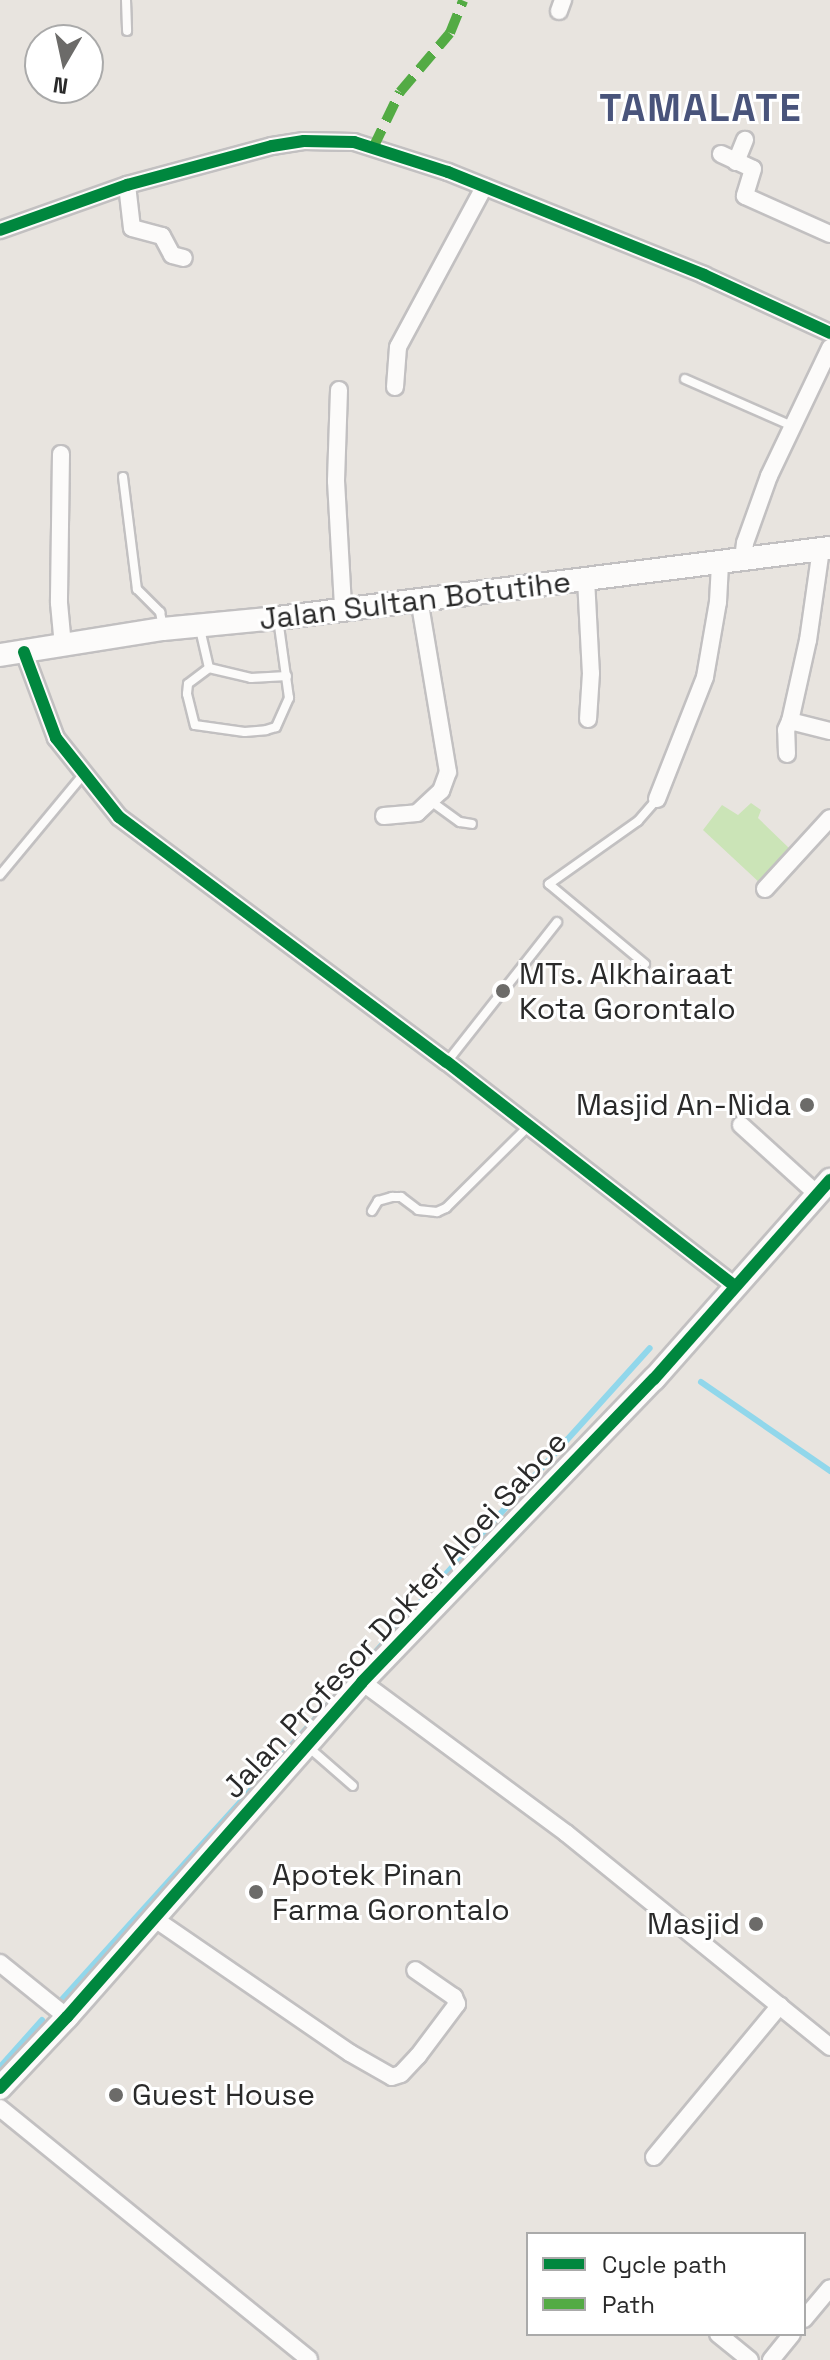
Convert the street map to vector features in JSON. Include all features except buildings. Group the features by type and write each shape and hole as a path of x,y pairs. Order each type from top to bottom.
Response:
{"street":[{"path":"0,230 127,185 272,146 336,139 367,145 484,187 704,275 830,333"},
{"path":"745,140 729,158 753,169 745,196 830,234"},
{"path":"127,185 132,228 162,236 172,255 184,258"},
{"path":"395,387 398,347 484,187"},
{"path":"743,559 760,499 830,348"},
{"path":"339,390 336,481 343,608"},
{"path":"61,454 59,603 63,646"},
{"path":"787,754 786,730 826,549"},
{"name":"Jalan Sultan Botutihe","path":"0,655 163,629 199,628 826,549"},
{"path":"657,799 705,677 718,602 720,563"},
{"path":"586,579 591,673 588,719"},
{"path":"384,816 417,813 432,802 441,791 448,761 419,598"},
{"path":"24,652 56,738 119,817 447,1062 733,1285"},
{"path":"790,721 830,731"},
{"path":"765,889 830,818"},
{"path":"741,1125 824,1187"},
{"name":"Jalan Profesor Dokter Aloei Saboe","path":"0,2088 67,2017 362,1682 654,1379 733,1285 824,1187"},
{"path":"362,1682 566,1833 830,2047"},
{"path":"152,1917 350,2053 392,2077 401,2074 418,2056 457,2004 454,1997 415,1970"},
{"path":"0,1963 67,2017"},
{"path":"654,2157 780,2005"},
{"path":"0,2108 309,2359"},
{"path":"806,2317 830,2288"},
{"path":"720,2336 750,2360"},
{"path":"771,2360 790,2336"}],"lane":[{"path":"126,0 127,31"},
{"path":"685,379 793,426"},
{"path":"123,477 137,589 160,612 163,629"},
{"path":"209,668 188,684 195,725 245,732 276,727 289,698 278,618"},
{"path":"199,628 209,668"},
{"path":"209,668 251,678 287,676"},
{"path":"0,875 83,775"},
{"path":"645,964 549,884 638,821 657,799"},
{"path":"432,802 460,822 472,824"},
{"path":"447,1062 557,922"},
{"path":"372,1211 378,1201 392,1197 401,1197 427,1211 446,1208 529,1126"},
{"path":"306,1745 353,1786"}],"green space":[{"path":"751,803 761,810 758,818 790,849 761,884 703,830 722,805 738,815"}],"waterway":[{"path":"56,2006 650,1348"},
{"path":"701,1382 830,1471"},
{"path":"0,2067 42,2020"}],"marked path":[{"path":"373,148 400,92 450,33 463,0"}],"cycle path":[{"path":"0,230 127,185 272,146 304,141 354,142 448,172 704,275 830,333"},
{"path":"24,652 56,738 119,817 447,1062 733,1285"},
{"path":"0,2088 67,2017 362,1682 654,1379 830,1180"}],"place":[{"name":"MTs. Alkhairaat Kota Gorontalo","path":"503,991"},
{"name":"Masjid An-Nida","path":"807,1105"},
{"name":"Apotek Pinan Farma Gorontalo","path":"256,1892"},
{"name":"Masjid","path":"756,1924"},
{"name":"Guest House","path":"116,2095"}],"district":[{"name":"TAMALATE","path":"701,109"}]}
